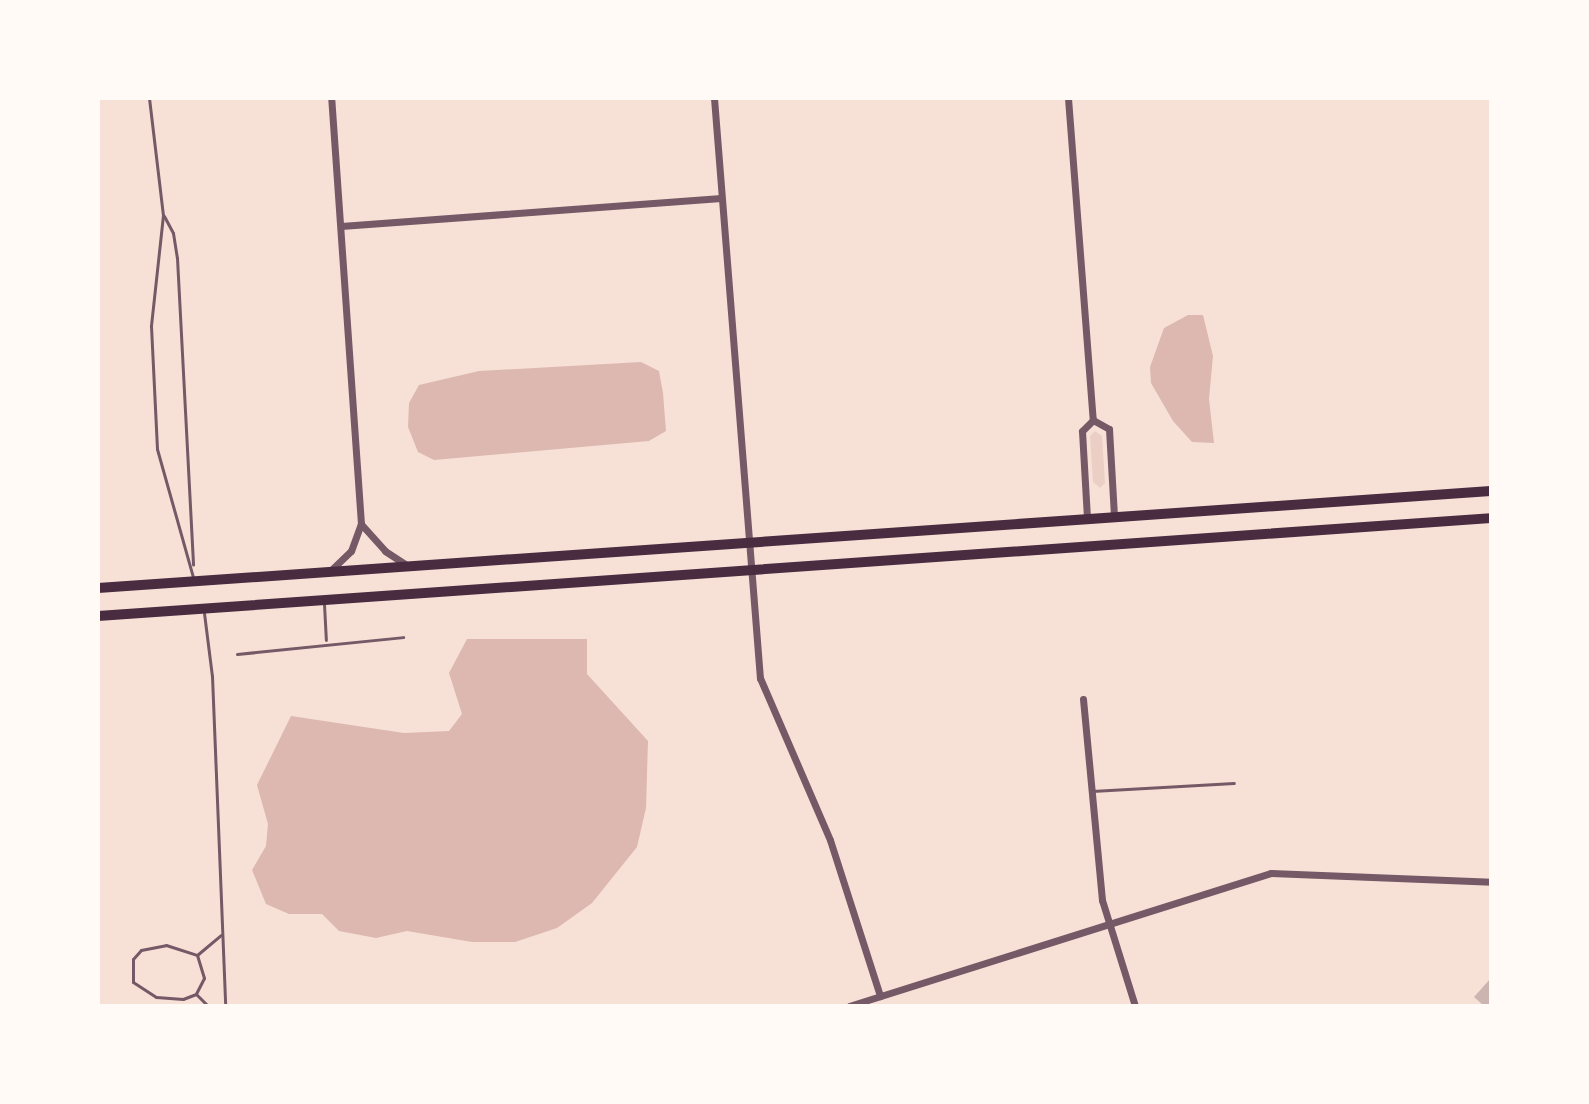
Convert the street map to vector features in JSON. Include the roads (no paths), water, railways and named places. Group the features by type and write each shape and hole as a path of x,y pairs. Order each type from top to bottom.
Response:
{"main road":[{"path":"98,588 1491,491"},
{"path":"98,616 1491,518"}],"street":[{"path":"329,572 351,551 361,524 331,98"},
{"path":"714,98 748,570 764,692 825,825 880,996"},
{"path":"1068,98 1093,420 1082,431 1087,518"},
{"path":"341,226 721,198"},
{"path":"1093,420 1109,429 1114,517"},
{"path":"361,524 385,551 408,566"},
{"path":"1083,699 1109,924 1135,1006"},
{"path":"849,1006 1271,873 1491,882"}],"lane":[{"path":"149,98 163,215 151,326 157,449 193,565"},
{"path":"163,215 173,233 177,258 194,581"},
{"path":"324,600 326,642"},
{"path":"203,609 212,676 225,1006"},
{"path":"237,654 326,642 403,637"},
{"path":"1092,791 1234,783"},
{"path":"197,955 221,935"},
{"path":"196,994 204,978 197,955 178,946 152,946 141,950 130,969 140,991 156,997 196,994 208,1006"}]}
